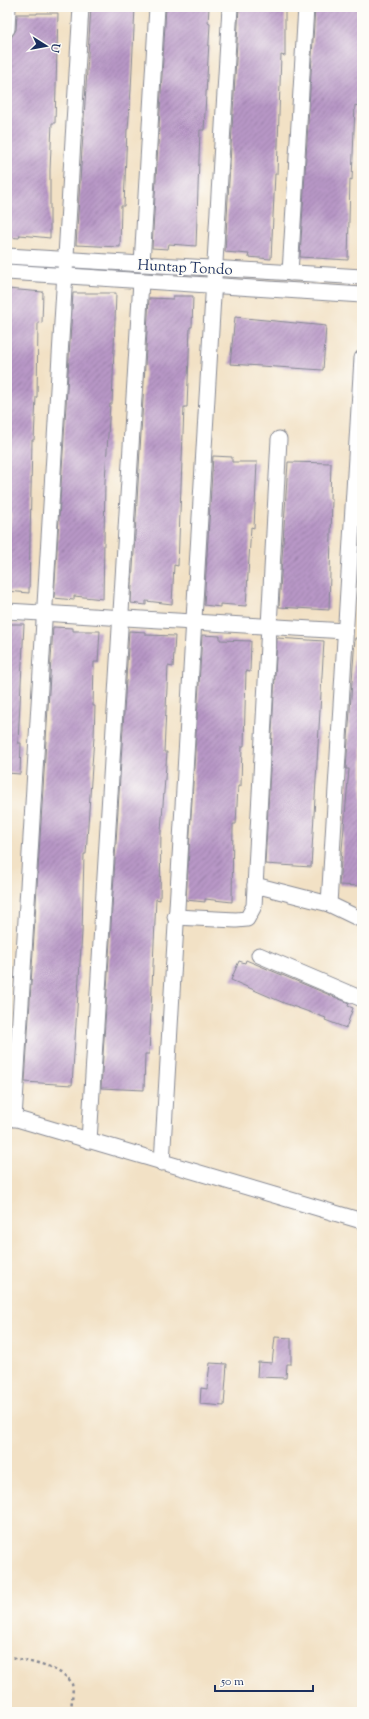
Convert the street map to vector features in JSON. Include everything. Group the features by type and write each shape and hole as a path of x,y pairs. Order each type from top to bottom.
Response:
{"street":[{"path":"7,29 8,7"},
{"path":"81,7 44,613 11,1117 162,1163 362,1221"},
{"path":"142,264 157,7"},
{"path":"162,1163 175,917 230,7"},
{"path":"290,273 306,7"},
{"name":"Huntap Tondo","path":"7,256 362,277"},
{"path":"7,272 362,295"},
{"path":"89,1141 141,281"},
{"path":"329,904 362,358"},
{"path":"175,917 236,920 247,919 254,906 279,439"},
{"path":"7,611 345,632"},
{"path":"255,885 329,904 362,920"},
{"path":"259,955 362,999"}],"path":[{"path":"7,1656 46,1666 67,1676 72,1685 70,1712"}],"building":[{"path":"91,7 135,7 131,90 127,129 124,206 121,206 120,247 76,245"},
{"path":"166,7 209,7 208,23 210,24 204,130 200,130 196,246 169,244 168,249 152,248"},
{"path":"239,7 285,7 285,56 281,55 277,174 275,174 271,259 248,257 249,254 225,252"},
{"path":"315,7 361,7 358,106 355,105 352,180 350,179 348,260 300,257"},
{"path":"58,13 55,123 52,123 50,170 50,238 20,235 19,238 7,237 7,104 9,82 7,81 7,66 11,37 16,30 17,14"},
{"path":"7,289 43,292 42,323 38,322 37,397 34,440 32,440 29,593 7,591 10,555 7,554 7,551 11,514 7,514"},
{"path":"73,293 116,293 112,404 110,404 105,481 103,599 74,596 74,600 54,598"},
{"path":"173,296 193,296 192,327 190,327 187,407 184,407 178,566 174,565 172,604 146,601 146,605 131,603 149,298 173,299"},
{"path":"235,317 326,326 323,370 230,364"},
{"path":"213,456 232,457 232,462 257,462 254,528 251,527 246,606 220,604 220,607 204,605"},
{"path":"288,462 331,463 330,499 332,499 329,610 279,607"},
{"path":"7,624 24,624 18,743 21,743 20,774 7,773"},
{"path":"53,627 73,628 73,631 100,631 98,662 94,662 94,737 86,854 84,854 82,932 72,1085 25,1082"},
{"path":"129,631 146,632 146,635 175,636 173,667 168,666 164,752 167,752 161,831 160,900 156,899 149,1054 145,1054 144,1090 101,1088"},
{"path":"202,635 220,636 220,640 251,641 250,672 246,671 244,746 242,746 241,786 238,786 236,824 233,824 232,902 205,899 205,902 186,900"},
{"path":"277,638 324,641 311,867 265,864"},
{"path":"355,638 362,638 362,851 360,886 339,885 349,769 346,769"},
{"path":"246,960 349,1003 348,1006 353,1008 346,1028 325,1020 326,1018 284,1003 231,980 239,961 245,963"},
{"path":"275,1337 291,1338 291,1364 287,1364 286,1378 257,1377 258,1362 272,1363"},
{"path":"210,1363 227,1364 224,1406 200,1404 201,1388 207,1389"}]}
